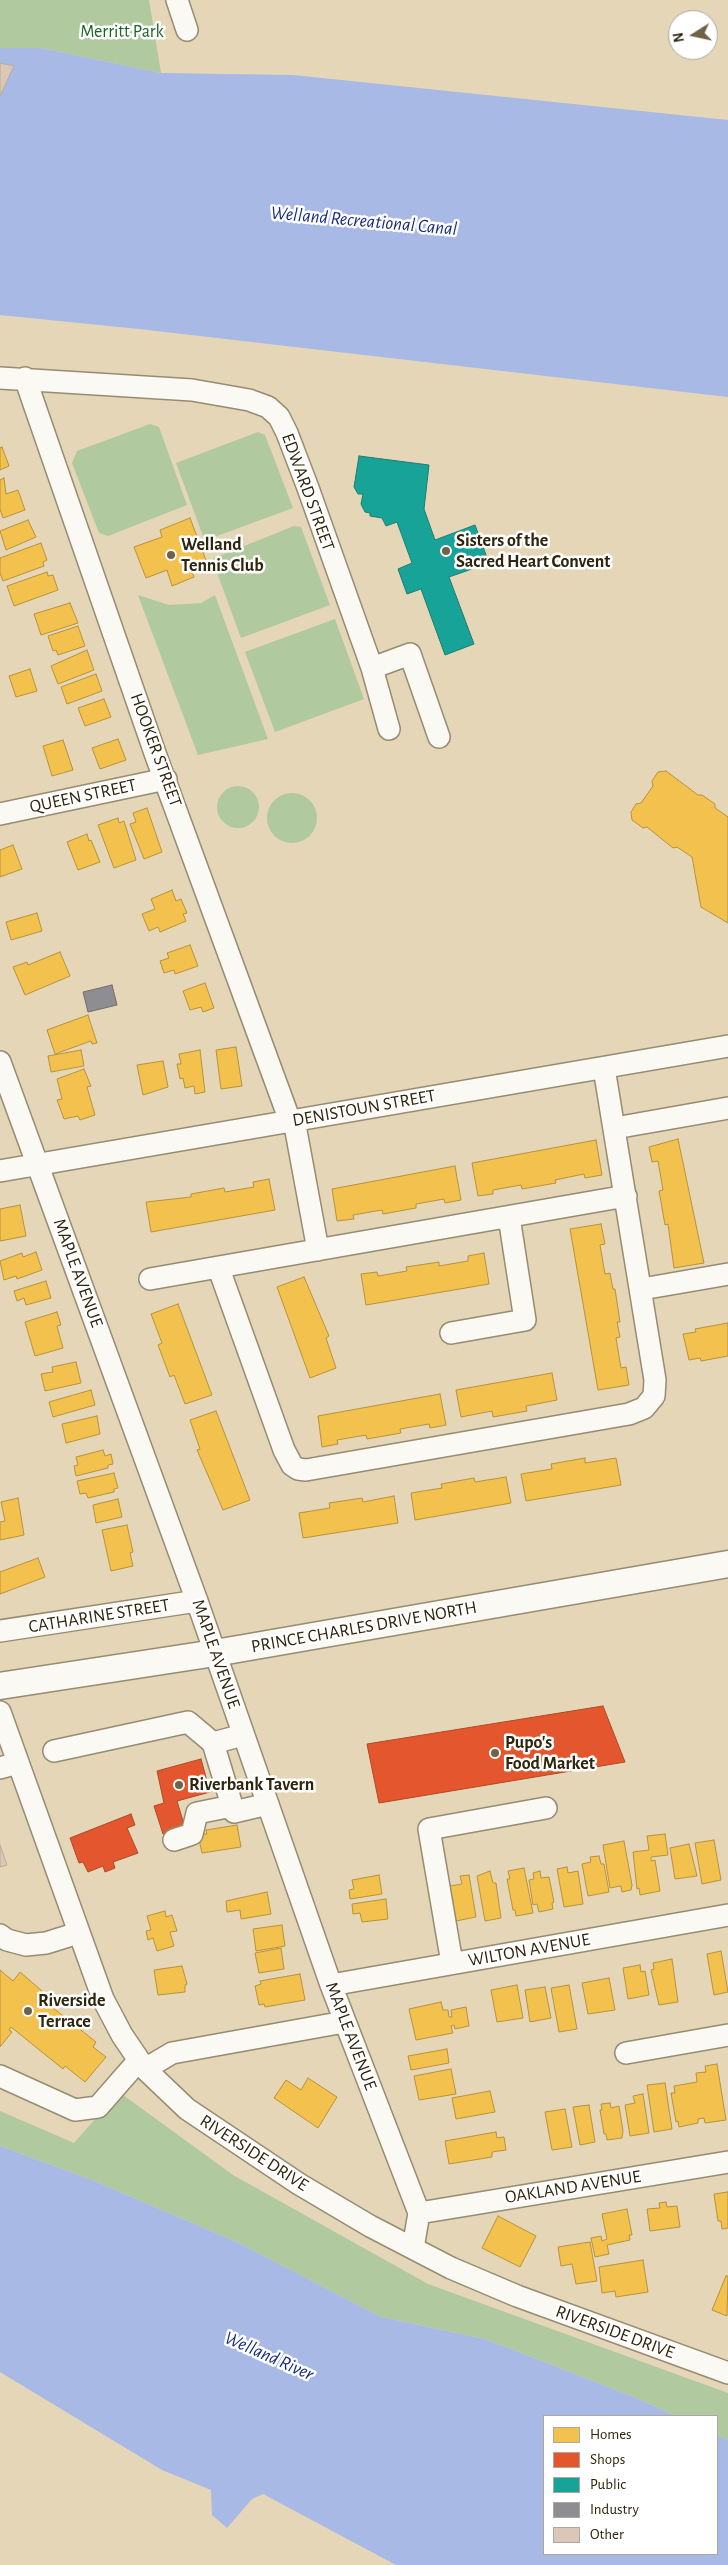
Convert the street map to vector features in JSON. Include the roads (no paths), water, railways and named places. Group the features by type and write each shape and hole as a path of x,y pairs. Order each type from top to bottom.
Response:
{"main road":[{"name":"PRINCE CHARLES DRIVE NORTH","path":"0,1686 215,1653 728,1564"}],"street":[{"path":"176,0 186,30"},
{"name":"EDWARD STREET","path":"0,378 25,378 192,390 241,398 268,407 279,417 287,433 372,668 389,729"},
{"name":"HOOKER STREET","path":"25,378 166,779 292,1120 318,1250"},
{"path":"372,668 410,654 439,737"},
{"name":"QUEEN STREET","path":"0,814 166,779"},
{"name":"DENISTOUN STREET","path":"0,1172 728,1046"},
{"name":"MAPLE AVENUE","path":"0,1062 197,1600 344,2022 419,2213"},
{"path":"219,1269 284,1450 292,1464 306,1470 629,1414 644,1408 650,1404 656,1389 641,1298 642,1289 604,1068"},
{"path":"615,1128 728,1108"},
{"path":"150,1280 626,1196"},
{"path":"451,1333 525,1320 509,1217"},
{"path":"642,1289 728,1274"},
{"name":"CATHARINE STREET","path":"0,1631 197,1600"},
{"name":"RIVERSIDE DRIVE","path":"0,1712 9,1766 78,1933 103,1999 122,2035 142,2065 187,2109 234,2142 370,2226 465,2275 517,2296 728,2373"},
{"path":"54,1751 188,1722 213,1743 234,1812 268,1804"},
{"path":"213,1743 244,1734"},
{"path":"174,1840 192,1834 198,1813 232,1806"},
{"path":"452,1963 429,1829 546,1808"},
{"name":"WILTON AVENUE","path":"331,1985 728,1915"},
{"path":"0,1935 7,1940 26,1945 46,1943 78,1933"},
{"path":"0,2076 75,2110 98,2107 142,2065 172,2053 344,2022"},
{"path":"626,2053 728,2035"},
{"name":"OAKLAND AVENUE","path":"419,2213 728,2162"},
{"path":"413,2248 419,2213"}],"water":[{"name":"Welland Recreational Canal","path":"0,48 41,48 161,73 293,75 728,120 728,397 139,329 0,315"},
{"name":"Welland River","path":"0,2146 92,2180 239,2243 381,2317 485,2339 634,2397 674,2415 543,2415 543,2555 718,2555 718,2435 728,2440 728,2565 396,2565 263,2494 252,2499 227,2528 212,2515 211,2490 162,2470 0,2372"}],"place":[{"name":"Sisters of the Sacred Heart Convent","path":"446,551"},
{"name":"Welland Tennis Club","path":"171,555"},
{"name":"Pupo's Food Market","path":"495,1753"},
{"name":"Riverbank Tavern","path":"179,1785"},
{"name":"Riverside Terrace","path":"28,2011"}],"park label":[{"name":"Merritt Park","path":"122,32"}]}
